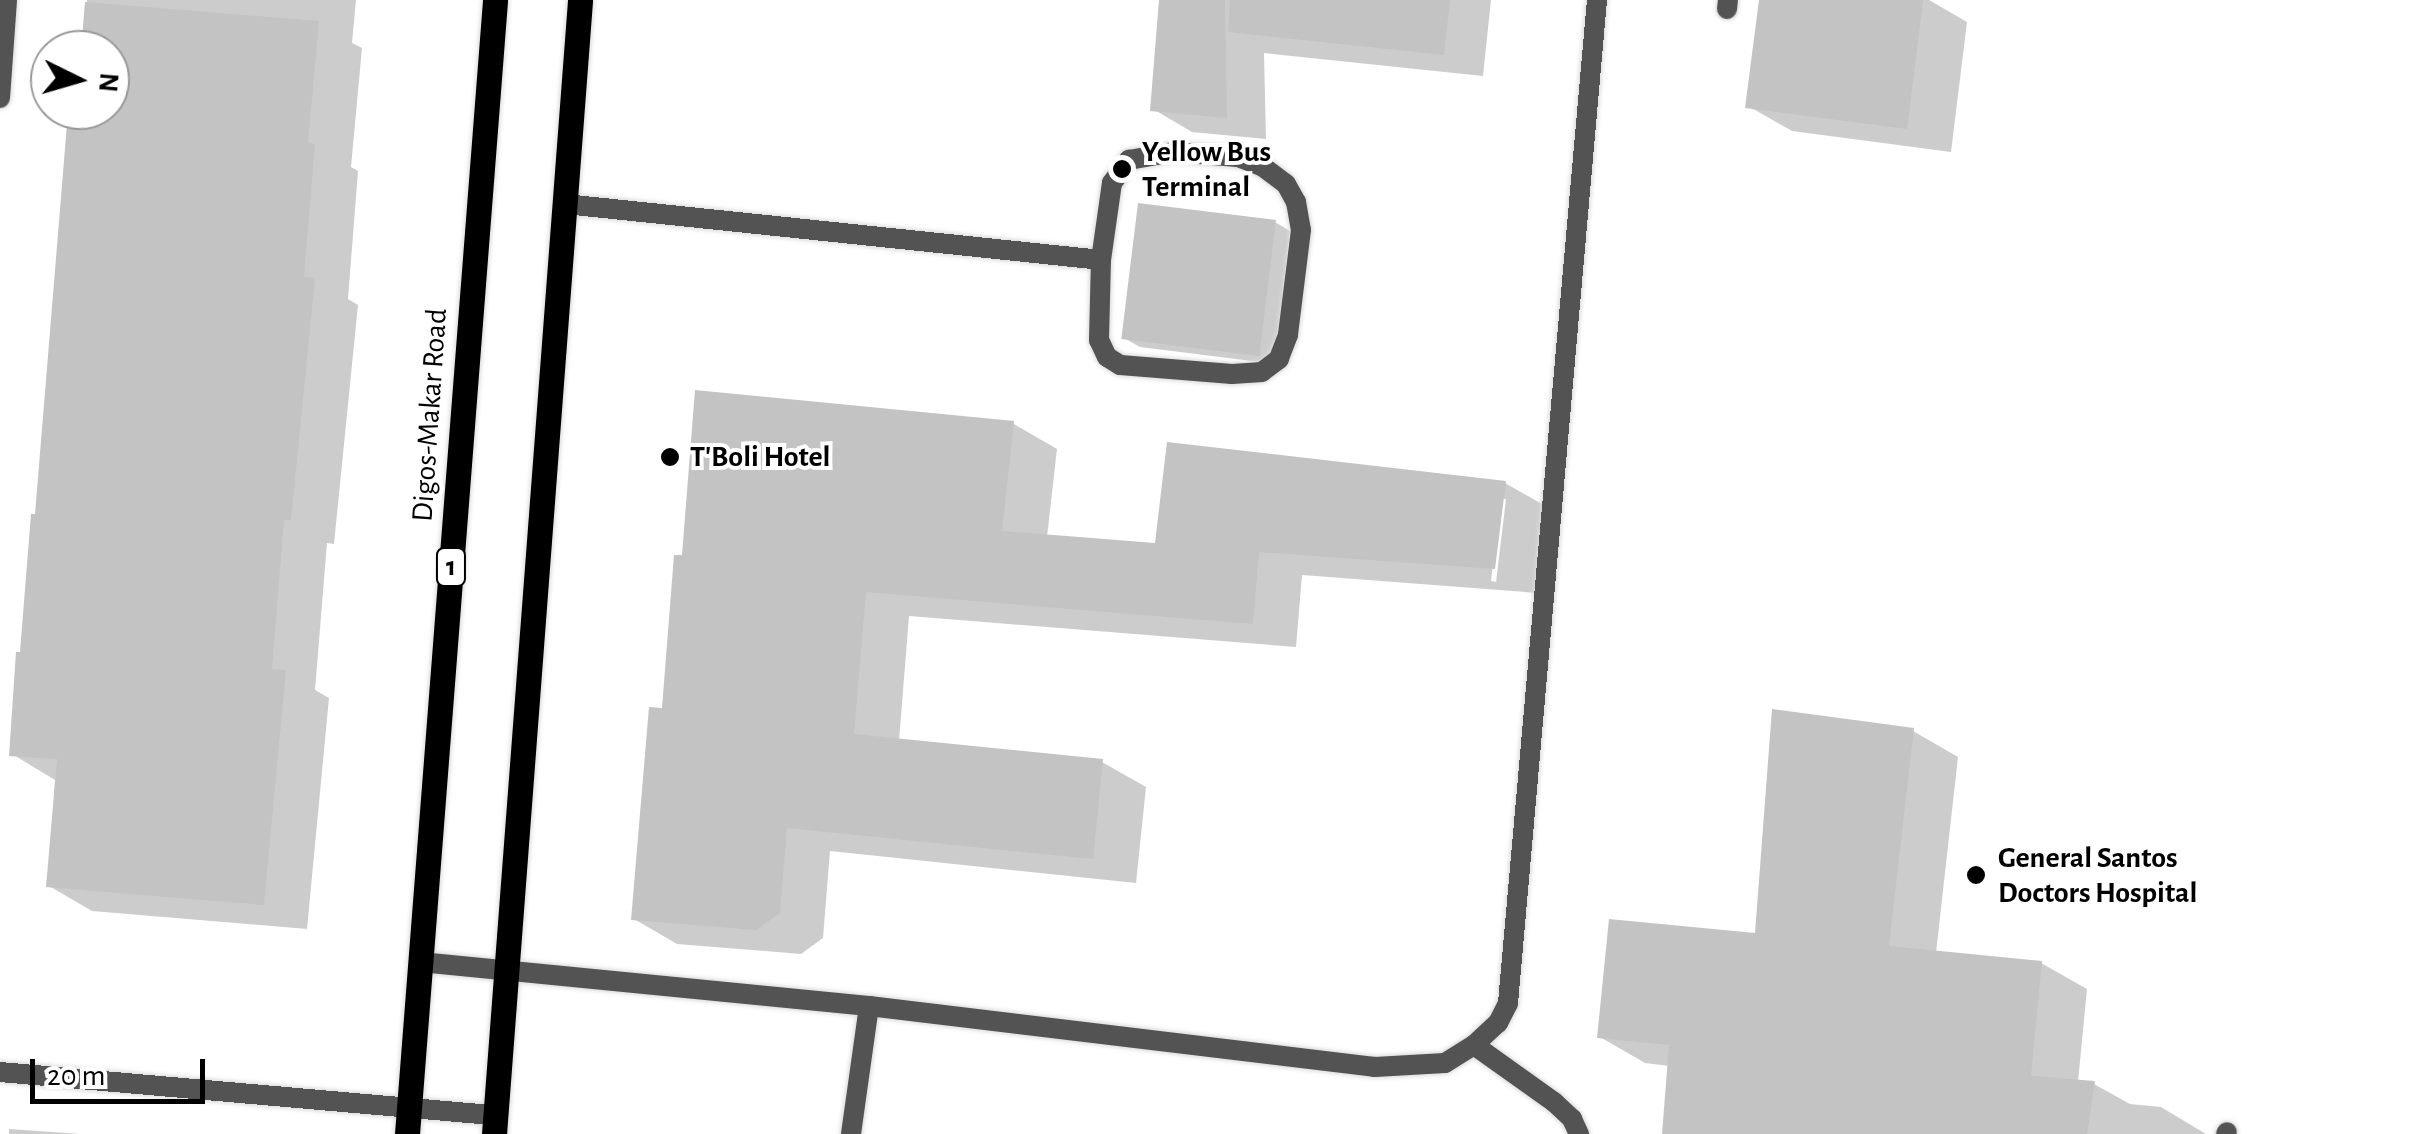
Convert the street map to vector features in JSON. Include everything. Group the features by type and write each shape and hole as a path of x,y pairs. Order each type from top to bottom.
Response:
{"main road":[{"name":"Digos-Makar Road","path":"407,1134 496,0"},
{"path":"495,1124 580,0"}],"street":[{"path":"0,98 7,0"},
{"path":"420,962 869,1006 1375,1067 1445,1063 1474,1045 1498,1023 1508,1002 1597,0"},
{"path":"1174,152 1238,158 1262,166 1286,184 1296,202 1301,230 1288,334 1279,359 1262,372 1232,374 1120,364 1108,357 1099,340 1101,260 1112,183 1130,160 1174,152"},
{"path":"565,204 1101,260"},
{"path":"851,1134 869,1006"},
{"path":"1474,1045 1554,1102 1572,1119 1579,1134"},
{"path":"0,1072 409,1108 495,1124"}],"building":[{"path":"1159,0 1225,0 1227,118 1150,111"},
{"path":"1230,0 1450,0 1444,55 1228,32"},
{"path":"1759,0 1923,0 1907,129 1745,108"},
{"path":"85,2 319,21 308,143 315,144 304,277 315,278 291,520 284,520 272,669 286,670 264,905 46,887 57,759 9,756 16,652 20,652 31,514 35,514 67,130 130,130 130,30 83,30"},
{"path":"1138,203 1276,220 1259,356 1121,339"},
{"path":"695,390 1014,421 1002,531 1155,543 1167,442 1506,481 1495,569 1259,552 1253,624 866,592 854,734 1103,759 1093,859 787,828 780,913 756,930 631,920 649,707 662,708 674,555 682,555"},
{"path":"1772,709 1914,728 1889,946 2042,961 2031,1076 2095,1081 2087,1134 1662,1134 1669,1045 1597,1038 1609,919 1755,933"}],"place":[{"name":"Yellow Bus Terminal","path":"1122,169"},
{"name":"T'Boli Hotel","path":"670,457"},
{"name":"General Santos Doctors Hospital","path":"1976,875"}]}
